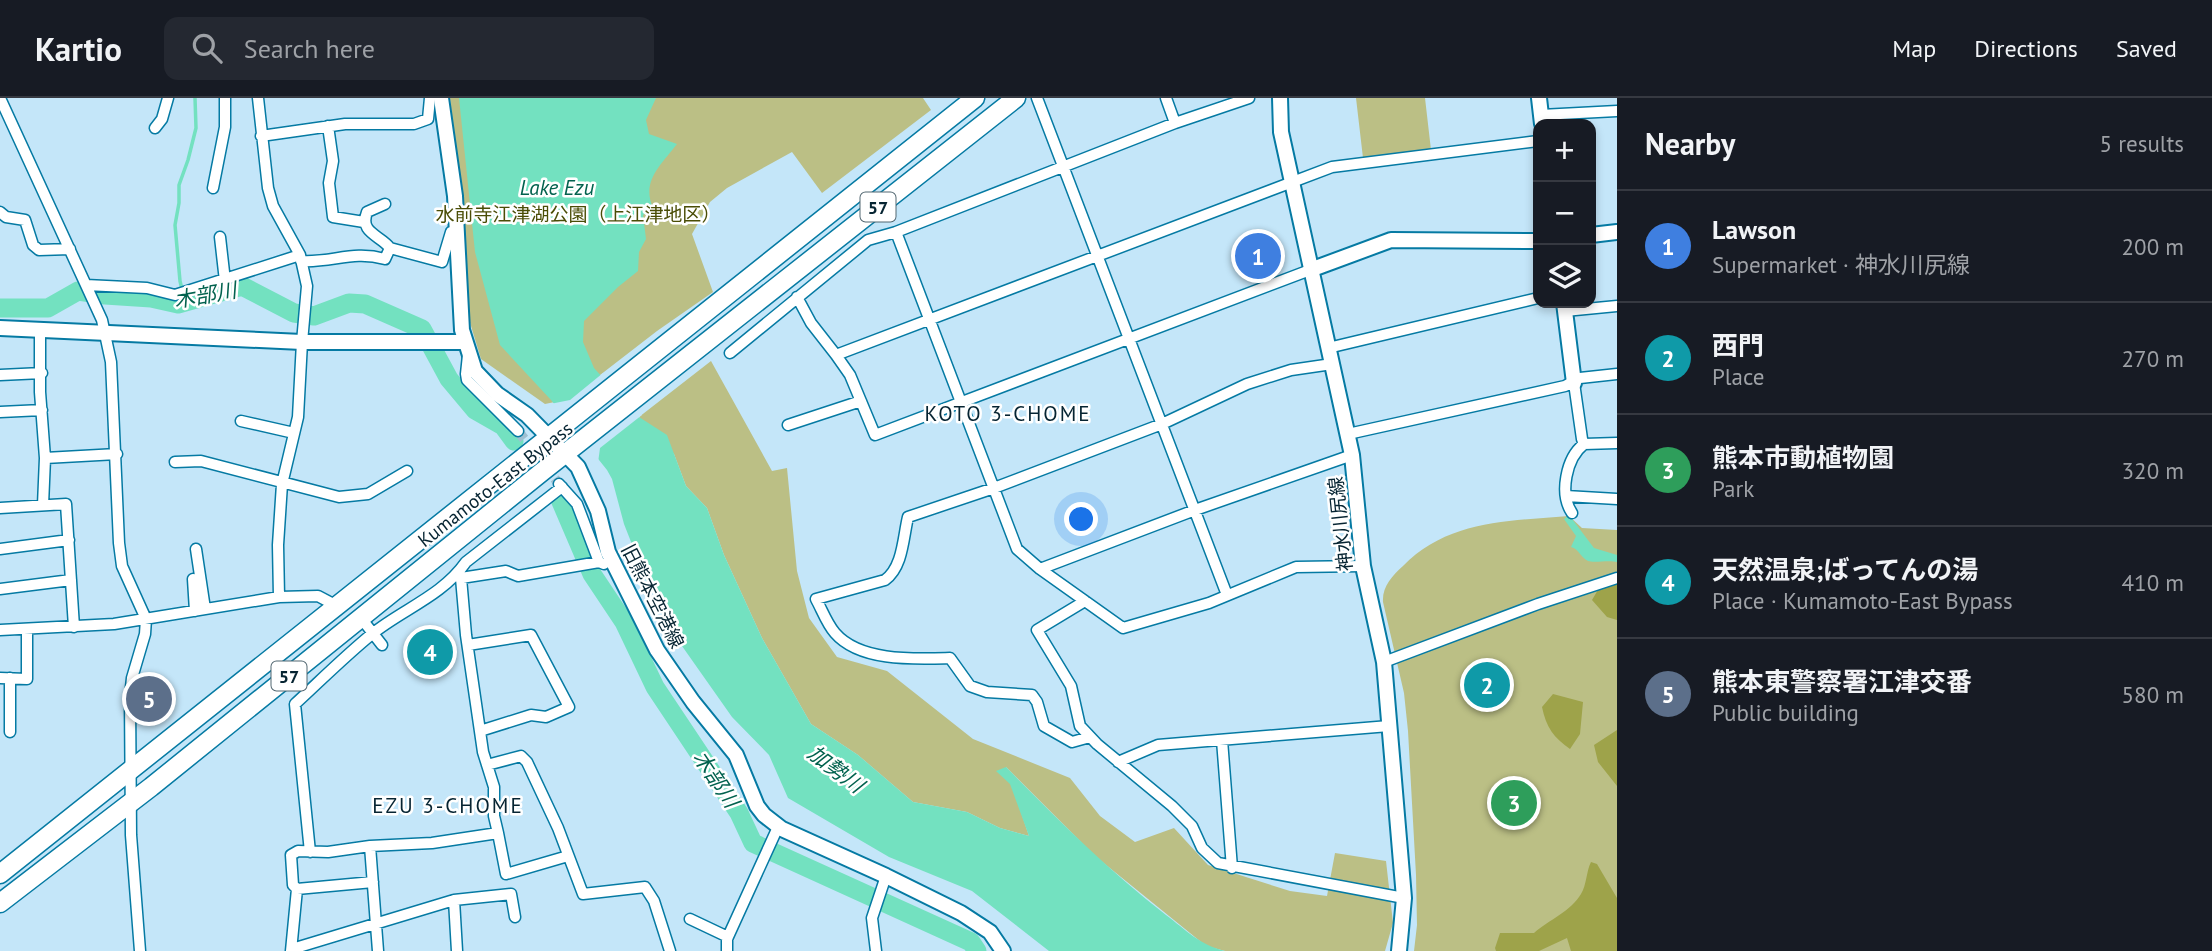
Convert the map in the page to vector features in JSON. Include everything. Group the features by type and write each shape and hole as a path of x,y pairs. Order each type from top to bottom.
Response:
{"highway":[{"name":"Kumamoto-East Bypass","path":"0,874 975,98"},
{"name":"Kumamoto-East Bypass","path":"0,903 1016,98"}],"street":[{"path":"155,128 162,119 168,98"},
{"path":"213,188 225,127 225,98"},
{"path":"258,98 268,188 273,206 301,258 307,286 298,417 282,484 278,545 279,597"},
{"path":"261,136 345,124 414,124 428,119 429,98"},
{"name":"旧熊本空港線","path":"441,98 456,196 460,305 467,347 480,379 497,394 554,432 571,450 589,487 614,567 663,659 693,702 736,755 757,806 778,827 961,912 989,932 1003,951"},
{"path":"1037,98 1227,595"},
{"path":"1166,98 1175,123"},
{"path":"730,353 868,240 896,232 1231,101 1249,98"},
{"name":"神水川尻線","path":"1280,98 1281,132 1352,455 1363,566 1384,662 1404,898 1399,951"},
{"path":"1539,98 1542,119"},
{"path":"0,99 97,308 111,362 122,566 146,619 130,697 131,835 140,951"},
{"path":"1550,119 1617,111"},
{"path":"328,127 333,161 329,183 333,217 365,222"},
{"path":"836,355 1332,167 1533,142"},
{"path":"385,204 367,212 365,222 367,231 390,248 442,262 451,232 458,231"},
{"path":"0,212 25,220 33,245 39,250 70,249"},
{"path":"855,225 868,240"},
{"path":"896,232 1017,549 1084,601 1123,628 1241,591 1296,567 1363,566"},
{"path":"1596,235 1617,232"},
{"path":"220,237 225,281"},
{"path":"797,298 811,323 849,375 875,435 1391,240 1533,241"},
{"path":"86,285 146,288 175,295 225,281 239,273 301,258 320,262 346,255 367,254 385,259 390,248"},
{"path":"1328,348 1533,299"},
{"path":"1596,306 1617,306"},
{"path":"1565,308 1584,444"},
{"path":"0,328 302,342 415,342 467,347 467,380 518,431"},
{"path":"40,330 40,392 45,458 43,505"},
{"path":"1090,737 1072,743 1044,726 1037,702 1032,695 987,692 970,685 950,658 908,659 881,655 846,643 834,631 816,599 885,580 892,575 899,560 908,517 994,488 1162,424 1247,384 1291,370 1332,364"},
{"path":"0,375 42,373"},
{"path":"1348,434 1574,383 1580,378 1617,374"},
{"path":"788,425 861,401"},
{"path":"0,412 42,410"},
{"path":"241,421 294,433"},
{"path":"1572,513 1567,505 1567,473 1579,448 1584,444 1617,443"},
{"path":"45,458 117,454"},
{"path":"1040,569 1195,510 1352,455"},
{"path":"175,462 201,461 339,497 368,494 407,471"},
{"path":"310,852 295,704 373,633 459,576 466,562 561,486 577,504 599,562"},
{"path":"1566,496 1617,499"},
{"path":"0,508 66,504 74,627"},
{"path":"0,549 69,540"},
{"path":"196,549 200,610"},
{"path":"459,576 506,572 518,576 599,562 614,567"},
{"path":"459,576 480,731 495,795 493,806 506,874 568,856"},
{"path":"1384,662 1538,604 1617,578"},
{"path":"193,579 200,610"},
{"path":"0,589 71,580"},
{"path":"0,630 74,627 146,619 279,597 318,596 337,606"},
{"path":"1084,601 1037,630 1070,686 1080,726 1192,826 1202,848 1210,856 1218,863 1232,868 1404,898"},
{"path":"361,618 382,645"},
{"path":"10,732 5,678 27,679 27,629"},
{"path":"468,645 531,635 569,707 546,717 530,715 480,731"},
{"path":"1118,762 1158,745 1389,726"},
{"path":"1222,740 1232,868"},
{"path":"487,765 521,756 527,762 583,894 645,887 654,901 670,951"},
{"path":"727,951 728,937 778,827"},
{"path":"498,833 432,843 298,851 291,855 293,885 297,890 292,950 454,900 511,894 515,917"},
{"path":"370,846 378,951"},
{"path":"876,951 872,918 886,876"},
{"path":"297,890 373,882"},
{"path":"454,900 457,951"},
{"path":"690,919 728,937"}],"green space":[{"name":"水前寺江津湖公園（上江津地区）","path":"450,98 923,98 931,110 822,193 792,152 727,188 710,202 692,234 713,292 569,399 545,404 481,359 468,316 464,232"},
{"path":"1356,98 1425,98 1431,150 1363,158"},
{"path":"711,361 772,471 787,468 797,571 809,618 837,657 887,671 973,739 1070,778 1100,816 1135,842 1174,828 1208,865 1290,891 1327,896 1335,853 1386,861 1393,923 1385,951 1225,951 1206,946 1095,856 1006,767 1029,836 1000,828 967,812 913,802 858,755 811,724 762,638 724,555 707,508 686,486 674,454 639,417"},
{"path":"1569,516 1582,528 1617,530 1617,951 1414,951 1417,925 1416,875 1408,731 1404,693 1383,602 1384,591 1395,574 1439,539 1459,531 1502,522"}],"shaded area":[{"path":"1602,583 1617,583 1617,620 1607,617 1592,600"},
{"path":"1553,694 1583,702 1580,734 1570,749 1551,731 1544,714 1542,707"},
{"path":"1617,730 1617,786 1598,762 1594,745"},
{"path":"1591,862 1597,864 1617,898 1617,951 1571,951 1567,938 1539,951 1496,951 1500,933 1534,933 1572,905 1583,890"}],"water":[{"path":"459,98 656,98 646,120 649,134 677,144 651,181 649,190 653,208 643,215 646,239 639,252 638,271 584,321 583,342 594,368 639,417 667,435 686,486 707,508 724,555 762,638 811,724 858,755 913,802 967,812 1000,828 1029,836 1010,784 996,771 1006,767 1083,844 1145,898 1194,936 1225,951 1049,951 972,891 889,857 788,798 769,755 732,717 682,646 646,580 607,470 551,400 500,345 475,252"},
{"path":"1569,515 1594,548 1617,555 1617,562 1588,561 1571,547 1576,536 1564,519"}],"pier":[{"path":"603,373 642,415 600,448 598,463 550,404 570,400"}],"waterway":[{"path":"185,302 180,281 175,225 179,185 196,128 195,98"},
{"name":"木部川","path":"0,308 48,308 78,291 151,298 178,304 242,286 294,313 314,316 349,303 365,304 422,329 449,379 475,410 503,426 514,441"},
{"name":"木部川","path":"559,497 592,574 624,622 655,687 739,813 753,843 971,942 977,951"}],"tunnel":[{"path":"518,431 559,484"}],"place":[{"name":"Lawson","path":"1258,256"},
{"name":"天然温泉;ばってんの湯","path":"430,652"},
{"name":"西門","path":"1487,685"},
{"name":"熊本東警察署江津交番","path":"149,699"},
{"name":"熊本市動植物園","path":"1514,803"}],"district":[{"name":"KOTO 3-CHOME","path":"1008,413"},
{"name":"EZU 3-CHOME","path":"448,805"}],"water label":[{"name":"Lake Ezu","path":"557,187"},
{"name":"加勢川","path":"836,769"}]}
